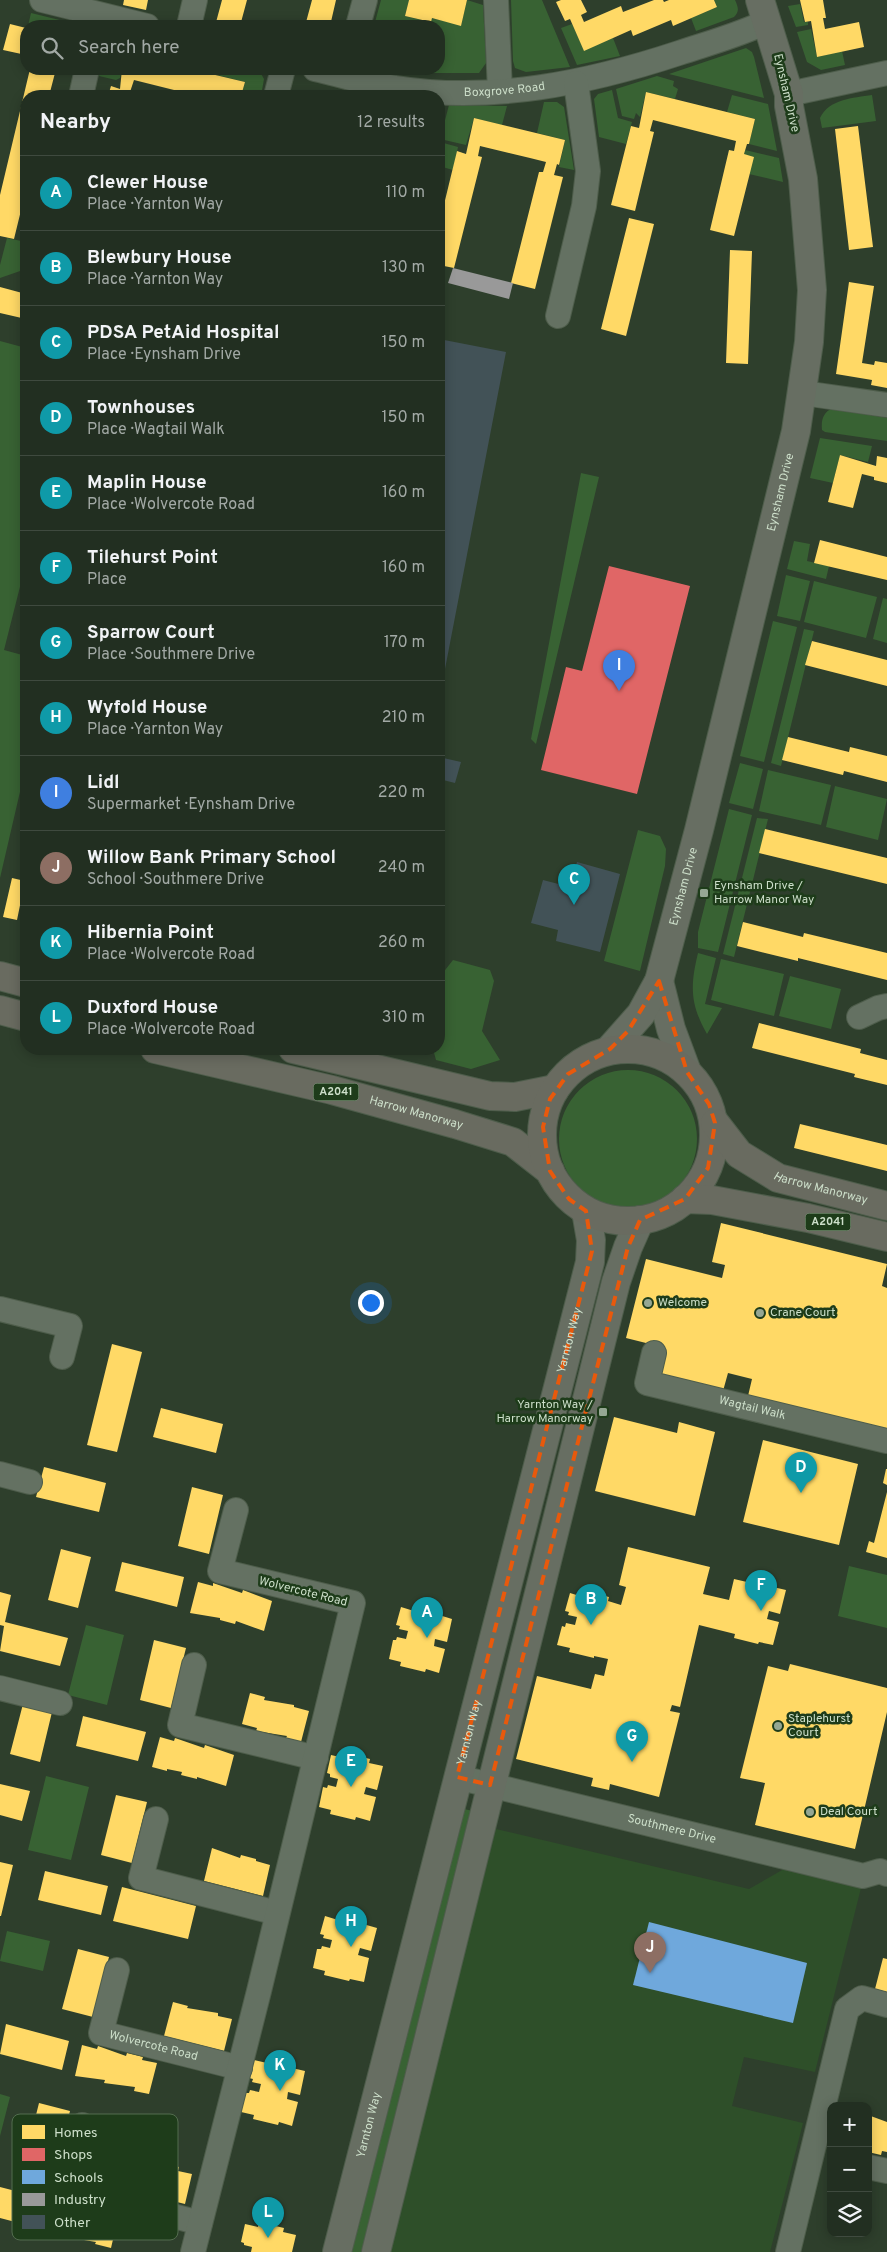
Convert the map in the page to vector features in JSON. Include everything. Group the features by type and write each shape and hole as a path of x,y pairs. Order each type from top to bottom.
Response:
{"main road":[{"path":"0,976 20,981"},
{"path":"0,1010 20,1015"},
{"name":"A2041","path":"610,1049 644,1052 672,1062 687,1072 709,1104 716,1123 715,1141 708,1168 698,1186 671,1209 640,1220 619,1220 586,1212 569,1199 550,1171 544,1148 543,1127 550,1099 555,1089 568,1074 588,1059 610,1049"},
{"name":"Harrow Manorway","path":"181,1055 332,1090 513,1142 550,1171"},
{"name":"A2041","path":"318,1055 490,1096 515,1097 555,1089"},
{"name":"Harrow Manorway","path":"716,1123 739,1154 778,1178 887,1206"},
{"name":"A2041","path":"685,1199 712,1200 808,1218 887,1237"}],"street":[{"path":"42,0 99,20"},
{"path":"190,20 195,0"},
{"path":"360,20 365,0"},
{"path":"496,0 500,91"},
{"name":"Boxgrove Road","path":"445,90 500,91 541,88 576,82 636,67 764,10"},
{"name":"Eynsham Drive","path":"610,1049 641,1014 659,981 699,830 786,476 803,393 809,342 811,262 804,179 789,106 789,94 764,10"},
{"path":"789,94 887,73"},
{"path":"83,90 86,75"},
{"path":"278,90 281,75"},
{"name":"Boxgrove Road","path":"354,75 412,90"},
{"path":"558,316 584,206 588,171 576,82"},
{"path":"803,393 887,405"},
{"name":"Eynsham Drive","path":"659,981 671,1029 687,1072"},
{"path":"859,1018 878,1008 887,1006"},
{"name":"Yarnton Way","path":"337,2252 457,1776 590,1262 591,1240 586,1212"},
{"path":"376,2252 490,1785 616,1282 628,1246 640,1220"},
{"path":"0,1309 70,1326 62,1358"},
{"name":"Wagtail Walk","path":"654,1353 647,1383 887,1441"},
{"path":"0,1474 30,1482"},
{"name":"Wolvercote Road","path":"192,2252 240,2068 353,1604 220,1571 236,1510"},
{"path":"194,1665 180,1725 316,1758"},
{"path":"0,1688 60,1703"},
{"name":"Southmere Drive","path":"457,1776 863,1876 880,1871 887,1874"},
{"path":"156,1819 141,1878 278,1913"},
{"name":"Wolvercote Road","path":"117,1970 102,2033 240,2068"},
{"path":"788,2252 821,2156 848,2008 862,1998 887,2004"},
{"path":"872,2168 887,2171"},
{"path":"178,2216 200,2222"}],"highlighted area":[{"path":"659,981 687,1072 709,1104 715,1123 708,1168 685,1199 640,1220 628,1247 490,1785 457,1777 592,1251 586,1211 569,1199 550,1171 543,1127 550,1099 568,1074 610,1049 628,1031"}],"shaded area":[{"path":"381,0 409,0 405,16 422,20 376,20"},
{"path":"467,0 483,5 486,63 479,73 445,73 445,21 461,25"},
{"path":"511,0 542,0 570,67 526,72 515,68 513,61"},
{"path":"714,0 735,0 738,7 737,13 734,17 696,31 691,18 717,7"},
{"path":"800,4 804,22 808,22 808,25 796,27 788,6"},
{"path":"31,13 60,20 29,20"},
{"path":"572,24 584,50 613,38 620,56 577,65 561,28"},
{"path":"811,29 817,57 842,51 845,65 821,70 807,62 797,32"},
{"path":"746,48 752,52 754,57 764,98 669,74"},
{"path":"121,75 120,78 116,80 99,76"},
{"path":"217,75 262,75 264,79 262,90 243,90 245,82"},
{"path":"657,76 674,81 673,86 678,89 675,99 646,92 640,117 636,113 634,119 622,116 616,89"},
{"path":"612,90 618,118 632,122 626,144 599,137 594,99 598,94"},
{"path":"732,95 768,104 777,151 749,144 755,119 727,112"},
{"path":"872,95 876,121 822,128 820,118 835,103"},
{"path":"544,102 557,102 564,107 574,170 559,167 565,140 537,133"},
{"path":"449,105 507,106 502,125 474,118 466,145 445,140 445,120"},
{"path":"445,143 458,147 453,170 445,168"},
{"path":"745,150 779,158 783,182 749,174 744,154"},
{"path":"7,238 20,241 20,271 0,278 0,265"},
{"path":"0,341 20,346 20,587 4,650 20,654 20,792 0,878"},
{"path":"833,408 887,418 887,441 825,432 822,430 823,417"},
{"path":"820,438 872,446 868,462 840,455 833,483 810,478"},
{"path":"581,473 599,477 536,744 531,739"},
{"path":"794,541 810,544 807,561 829,566 826,579 787,569"},
{"path":"786,575 810,581 800,621 777,616"},
{"path":"814,581 877,597 866,638 804,622"},
{"path":"883,598 887,599 887,643 873,639"},
{"path":"773,621 797,627 764,762 740,756"},
{"path":"804,629 814,631 781,766 771,763"},
{"path":"740,763 763,769 753,809 729,803"},
{"path":"768,770 831,785 821,825 759,811"},
{"path":"835,786 887,799 878,840 826,827"},
{"path":"729,809 752,815 718,952 698,948 698,932"},
{"path":"757,818 768,819 734,957 723,954"},
{"path":"638,830 660,836 666,849 665,866 640,971 604,961"},
{"path":"698,953 716,958 705,1004 722,1008 707,1034 697,1013 693,995"},
{"path":"721,959 784,974 774,1016 711,1000"},
{"path":"453,960 490,970 494,981 482,1031 500,1060 471,1069 436,1060 435,1055 445,1055 445,970"},
{"path":"790,976 841,989 831,1029 779,1016"},
{"path":"628,1070 642,1071 654,1075 666,1081 677,1090 686,1101 692,1113 696,1125 696,1153 692,1165 686,1177 677,1188 666,1197 654,1203 642,1207 628,1208 614,1207 602,1203 590,1197 579,1188 570,1177 564,1165 560,1153 559,1139 560,1125 564,1113 570,1101 579,1090 590,1081 602,1075 614,1071"},
{"path":"849,1566 887,1575 887,1628 838,1616"},
{"path":"86,1625 124,1635 107,1705 68,1695"},
{"path":"46,1776 89,1787 71,1860 28,1850"},
{"path":"464,1809 473,1811 363,2252 348,2252"},
{"path":"496,1829 749,1889 791,1865 862,1884 815,2072 744,2057 732,2106 803,2123 770,2252 389,2252"},
{"path":"7,1931 50,1941 43,1971 0,1961"},
{"path":"0,2094 10,2097 0,2136"}],"building: Homes":[{"path":"124,0 148,0 146,10 123,5"},
{"path":"222,0 247,0 242,20 217,20"},
{"path":"312,0 336,0 331,20 307,20"},
{"path":"409,0 467,0 461,26 445,20 432,18 432,20 422,20 405,16"},
{"path":"561,0 581,0 587,12 581,15 584,22 621,6 623,12 654,0 663,0 664,2 669,0 714,0 717,7 673,26 671,20 633,36 631,30 584,51 570,19 565,21 556,2"},
{"path":"800,0 823,0 826,18 823,18 825,29 859,22 864,47 817,57 811,21 805,22"},
{"path":"10,24 20,26 20,54 3,50"},
{"path":"29,75 54,75 51,90 25,90"},
{"path":"121,75 215,75 245,82 243,90 174,90 134,80 131,90 110,90 111,86 120,89"},
{"path":"646,92 755,119 749,144 747,144 744,154 754,157 734,236 710,230 729,150 734,151 736,141 653,120 650,131 654,132 635,211 611,205 631,126 639,128"},
{"path":"20,111 20,214 14,239 0,236 0,195"},
{"path":"474,118 565,140 559,165 557,164 554,175 563,177 535,289 511,283 539,172 543,172 546,162 480,146 478,156 482,157 454,268 445,266 445,200 457,151 466,154"},
{"path":"858,126 873,247 849,250 835,129"},
{"path":"629,218 654,224 626,336 601,329"},
{"path":"730,250 752,251 748,364 726,363"},
{"path":"849,282 874,286 862,363 874,365 875,361 887,363 887,388 871,385 872,380 836,374"},
{"path":"0,287 20,292 20,318 0,313"},
{"path":"840,455 876,466 877,456 887,458 887,483 874,480 874,477 862,474 853,508 828,502"},
{"path":"820,540 887,557 887,580 814,563"},
{"path":"812,641 887,660 887,686 805,665"},
{"path":"788,737 849,752 850,747 887,756 887,782 844,771 843,775 782,760"},
{"path":"765,829 887,858 887,884 759,853"},
{"path":"12,878 20,880 20,905 17,920 3,917"},
{"path":"743,922 803,937 804,933 887,953 887,980 798,958 798,961 737,946"},
{"path":"759,1023 861,1049 860,1053 887,1060 887,1085 854,1077 855,1074 752,1048"},
{"path":"800,1124 887,1145 887,1171 794,1148"},
{"name":"Crane Court","path":"721,1223 887,1264 882,1286 887,1288 887,1431 748,1396 752,1379 728,1373 723,1391 655,1375 662,1347 626,1338 646,1259 722,1278 725,1265 712,1262"},
{"path":"112,1344 142,1352 117,1452 87,1445"},
{"path":"161,1408 223,1424 216,1453 153,1437"},
{"path":"614,1417 677,1433 679,1422 715,1432 695,1516 595,1491"},
{"path":"763,1440 858,1464 839,1545 743,1522"},
{"path":"44,1467 106,1483 99,1512 36,1497"},
{"path":"887,1469 887,1485 883,1483"},
{"path":"192,1487 223,1495 209,1554 178,1546"},
{"path":"887,1492 887,1558 866,1552 869,1541 874,1543"},
{"path":"628,1547 710,1567 703,1594 729,1600 734,1579 747,1582 749,1577 774,1583 773,1587 786,1590 780,1614 769,1611 767,1619 779,1622 773,1645 759,1642 758,1644 734,1638 735,1634 699,1625 680,1707 672,1705 670,1711 680,1713 659,1797 610,1784 609,1790 591,1786 593,1778 516,1759 537,1676 591,1689 595,1674 604,1676 608,1659 569,1652 570,1648 557,1645 562,1626 565,1627 566,1623 575,1625 577,1617 568,1615 569,1612 565,1611 570,1593 583,1597 584,1591 609,1597 608,1601 621,1605 626,1587 619,1585"},
{"path":"61,1549 91,1557 78,1608 48,1600"},
{"path":"122,1562 184,1577 177,1607 115,1591"},
{"path":"198,1582 213,1586 213,1583 242,1593 243,1590 272,1601 264,1631 236,1621 235,1624 220,1620 220,1618 190,1613"},
{"path":"0,1592 11,1595 5,1622 68,1638 60,1666 0,1651 4,1626 0,1625"},
{"path":"415,1605 440,1611 439,1615 452,1619 447,1642 435,1639 434,1646 445,1649 439,1673 426,1669 425,1672 400,1666 401,1662 389,1659 393,1640 396,1640 397,1637 406,1639 408,1631 399,1629 400,1626 396,1625 401,1607 414,1611"},
{"path":"154,1640 186,1648 171,1708 140,1700"},
{"path":"790,1664 887,1688 887,1712 855,1849 755,1825 765,1783 740,1778 768,1666 788,1671"},
{"path":"250,1693 265,1697 264,1700 294,1705 294,1707 309,1711 301,1742 286,1738 287,1736 256,1731 257,1728 242,1724"},
{"path":"23,1704 52,1712 40,1762 10,1754"},
{"path":"83,1716 146,1732 138,1761 76,1746"},
{"path":"160,1737 174,1741 175,1738 204,1748 205,1745 234,1755 226,1786 197,1777 197,1779 181,1775 182,1772 152,1767"},
{"path":"346,1753 370,1759 369,1763 383,1766 377,1790 366,1787 364,1794 376,1797 370,1821 356,1817 355,1820 330,1814 331,1810 319,1807 323,1787 327,1788 328,1785 336,1787 338,1779 330,1777 330,1774 327,1773 331,1755 344,1758"},
{"path":"0,1784 30,1791 22,1821 0,1815"},
{"path":"116,1795 147,1802 132,1863 101,1855"},
{"path":"212,1848 240,1858 241,1855 256,1859 256,1861 270,1865 263,1896 204,1881"},
{"path":"0,1862 13,1865 1,1916 0,1916"},
{"path":"45,1871 108,1886 101,1915 38,1900"},
{"path":"122,1887 196,1906 188,1939 113,1921"},
{"path":"339,1914 364,1920 363,1924 377,1928 371,1951 360,1948 358,1955 369,1958 364,1982 350,1979 349,1981 324,1975 325,1971 313,1968 317,1949 321,1949 322,1946 330,1948 332,1940 323,1938 324,1935 320,1934 325,1916 338,1920"},
{"path":"78,1949 109,1957 93,2017 62,2009"},
{"path":"883,1958 887,1959 887,1992 875,1989"},
{"path":"173,2002 188,2006 187,2008 218,2013 218,2016 232,2019 224,2051 164,2036"},
{"path":"6,2024 69,2041 62,2070 0,2054"},
{"path":"82,2045 97,2049 98,2046 126,2056 127,2053 143,2057 142,2060 157,2063 149,2094 134,2091 135,2087 104,2083 105,2080 75,2076"},
{"path":"268,2058 293,2064 292,2068 305,2071 300,2095 288,2092 287,2099 298,2102 292,2126 279,2122 278,2125 253,2119 254,2115 241,2112 246,2093 249,2093 250,2090 259,2092 261,2084 252,2082 253,2079 249,2078 254,2060 267,2063"},
{"path":"39,2103 70,2111 69,2114 36,2114"},
{"path":"872,2116 887,2122 887,2152 882,2151 881,2155 872,2153"},
{"path":"178,2171 192,2174 185,2204 178,2202"},
{"path":"0,2187 12,2190 12,2221 0,2218"},
{"path":"259,2222 284,2228 283,2232 296,2235 292,2252 251,2252 252,2247 241,2242 245,2224 258,2227"},
{"path":"84,2240 113,2240 111,2248 95,2244 96,2242"}],"building: Shops":[{"path":"609,566 690,586 637,794 541,770 566,667 582,671"}],"building: Schools":[{"path":"649,1922 807,1963 793,2023 633,1985"}],"building: Industry":[{"path":"453,268 513,283 509,299 448,283"}],"building: Other":[{"path":"445,340 506,352 445,669"},
{"path":"445,758 461,762 455,783 445,780"},
{"path":"577,862 620,874 600,952 556,941 558,930 531,923 543,880 570,887"}],"place":[{"name":"Lidl","path":"619,691"},
{"name":"Eynsham Drive / Harrow Manor Way","path":"704,893"},
{"name":"PDSA PetAid Hospital","path":"574,905"},
{"name":"Welcome","path":"648,1303"},
{"name":"Crane Court","path":"760,1313"},
{"name":"Yarnton Way / Harrow Manorway","path":"603,1412"},
{"name":"Townhouses","path":"801,1493"},
{"name":"Tilehurst Point","path":"761,1611"},
{"name":"Blewbury House","path":"591,1625"},
{"name":"Clewer House","path":"427,1638"},
{"name":"Staplehurst Court","path":"778,1726"},
{"name":"Sparrow Court","path":"632,1762"},
{"name":"Maplin House","path":"351,1787"},
{"name":"Deal Court","path":"810,1812"},
{"name":"Wyfold House","path":"351,1947"},
{"name":"Willow Bank Primary School","path":"650,1973"},
{"name":"Hibernia Point","path":"280,2091"},
{"name":"Duxford House","path":"268,2238"}]}
